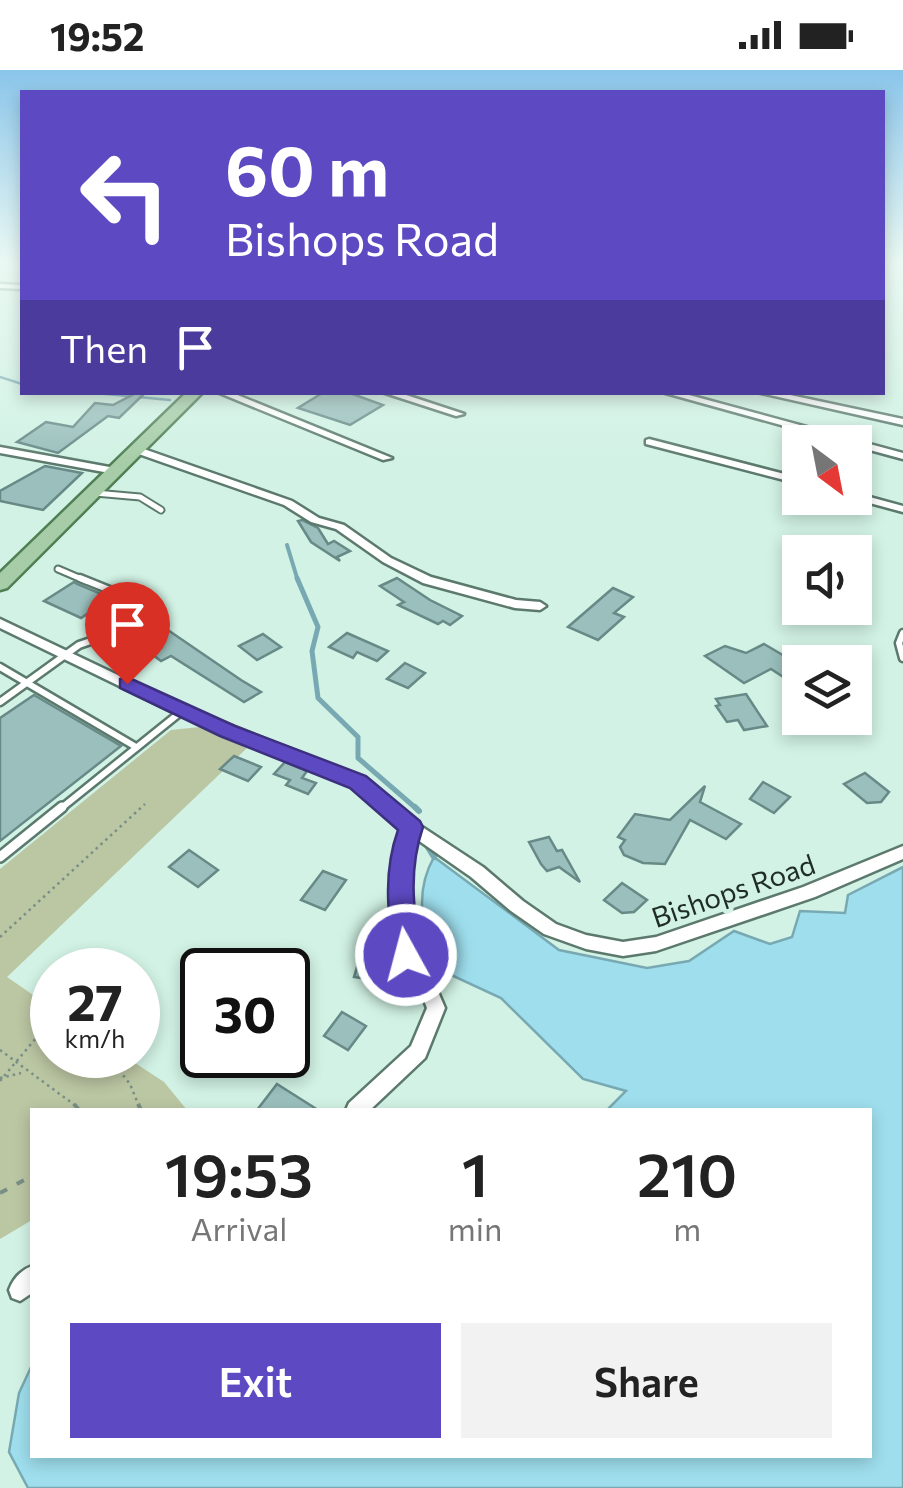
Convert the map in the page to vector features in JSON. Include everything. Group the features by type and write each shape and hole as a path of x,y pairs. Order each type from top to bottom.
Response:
{"main road":[{"path":"5,575 95,493 193,395"}],"street":[{"path":"227,395 387,458"},
{"path":"396,395 459,414"},
{"path":"677,395 903,456"},
{"path":"775,395 899,419"},
{"path":"816,404 828,395"},
{"path":"649,442 782,476"},
{"path":"0,450 115,471"},
{"path":"138,450 288,502 312,518 340,527 387,560 427,580 515,604 540,606"},
{"path":"872,501 903,509"},
{"name":"Bishops Road","path":"0,622 182,711 358,782 411,827 550,928 623,949 701,931 903,852"},
{"path":"358,1108 418,1052 436,1008 423,976 406,955 402,854 411,827"}],"lane":[{"path":"236,399 242,395"},
{"path":"95,493 140,497 162,510"},
{"path":"0,702 88,641 137,626 148,614 142,604 58,569"},
{"path":"903,634 899,644 903,658"},
{"path":"0,667 30,681 136,747"},
{"path":"0,858 182,711"}],"path":[{"path":"0,937 145,804"},
{"path":"1,1079 30,1045"},
{"path":"0,1050 23,1073 48,1080 66,1091 78,1108"},
{"path":"1,1079 23,1073"},
{"path":"125,1078 140,1108"},
{"path":"0,1193 30,1177"}],"green space":[{"path":"200,727 247,748 37,948 30,948 30,955 7,977 30,993 30,1078 158,1078 185,1108 30,1108 30,1221 0,1239 0,869 171,730"}],"water":[{"path":"434,857 559,950 647,968 689,961 734,931 770,944 792,937 800,911 845,913 848,895 903,867 903,1488 28,1488 9,1452 19,1393 30,1369 30,1458 872,1458 872,1108 609,1108 626,1091 583,1079 501,998 434,967 422,898"}],"building":[{"path":"132,395 143,395 119,418 108,416 58,453 17,442 46,422 73,427 95,403 113,405"},
{"path":"319,395 355,395 383,405 350,425 298,408"},
{"path":"45,466 82,473 43,510 0,501 0,491"},
{"path":"298,521 318,528 328,544 334,541 350,551 337,557 340,561 311,542"},
{"path":"397,578 462,616 450,625 443,621 438,624 398,605 404,602 380,586"},
{"path":"74,582 111,598 81,618 44,601"},
{"path":"613,588 633,597 614,613 624,617 598,640 568,627"},
{"path":"162,626 261,692 244,702 171,656 161,661 134,641"},
{"path":"347,633 388,651 377,661 357,652 353,658 329,647"},
{"path":"263,634 281,647 257,660 239,646"},
{"path":"764,644 782,655 782,676 771,669 744,683 705,656 725,646 746,653"},
{"path":"405,663 425,673 408,688 387,679"},
{"path":"746,694 767,726 744,730 738,720 727,722 716,706 720,705 716,699"},
{"path":"34,695 121,746 0,841 0,718"},
{"path":"234,756 261,767 248,781 220,769"},
{"path":"285,762 307,771 302,778 316,783 308,794 286,785 290,780 274,774"},
{"path":"865,773 889,792 881,802 867,803 844,784"},
{"path":"763,782 790,797 774,813 750,799"},
{"path":"705,786 700,802 741,824 726,839 690,820 665,864 643,863 624,855 620,847 625,840 618,837 635,814 670,820"},
{"path":"549,837 557,851 562,850 580,882 559,867 547,871 541,864 529,842"},
{"path":"189,850 218,870 198,887 169,867"},
{"path":"323,871 346,880 325,910 301,900"},
{"path":"622,883 647,900 634,912 622,913 604,900"},
{"path":"363,948 393,952 400,965 395,983 354,977"},
{"path":"342,1012 366,1026 348,1050 324,1036"},
{"path":"277,1084 315,1108 259,1108"}],"waterway":[{"path":"0,377 20,383"},
{"path":"117,395 170,400"},
{"path":"287,545 297,579"},
{"path":"297,579 318,627 312,651 318,698 358,737 358,758 418,810"},
{"path":"415,807 418,810"},
{"path":"426,844 434,857"}],"route":[{"path":"127,684 227,731 358,782 411,827 402,854 399,892 406,955"}]}
